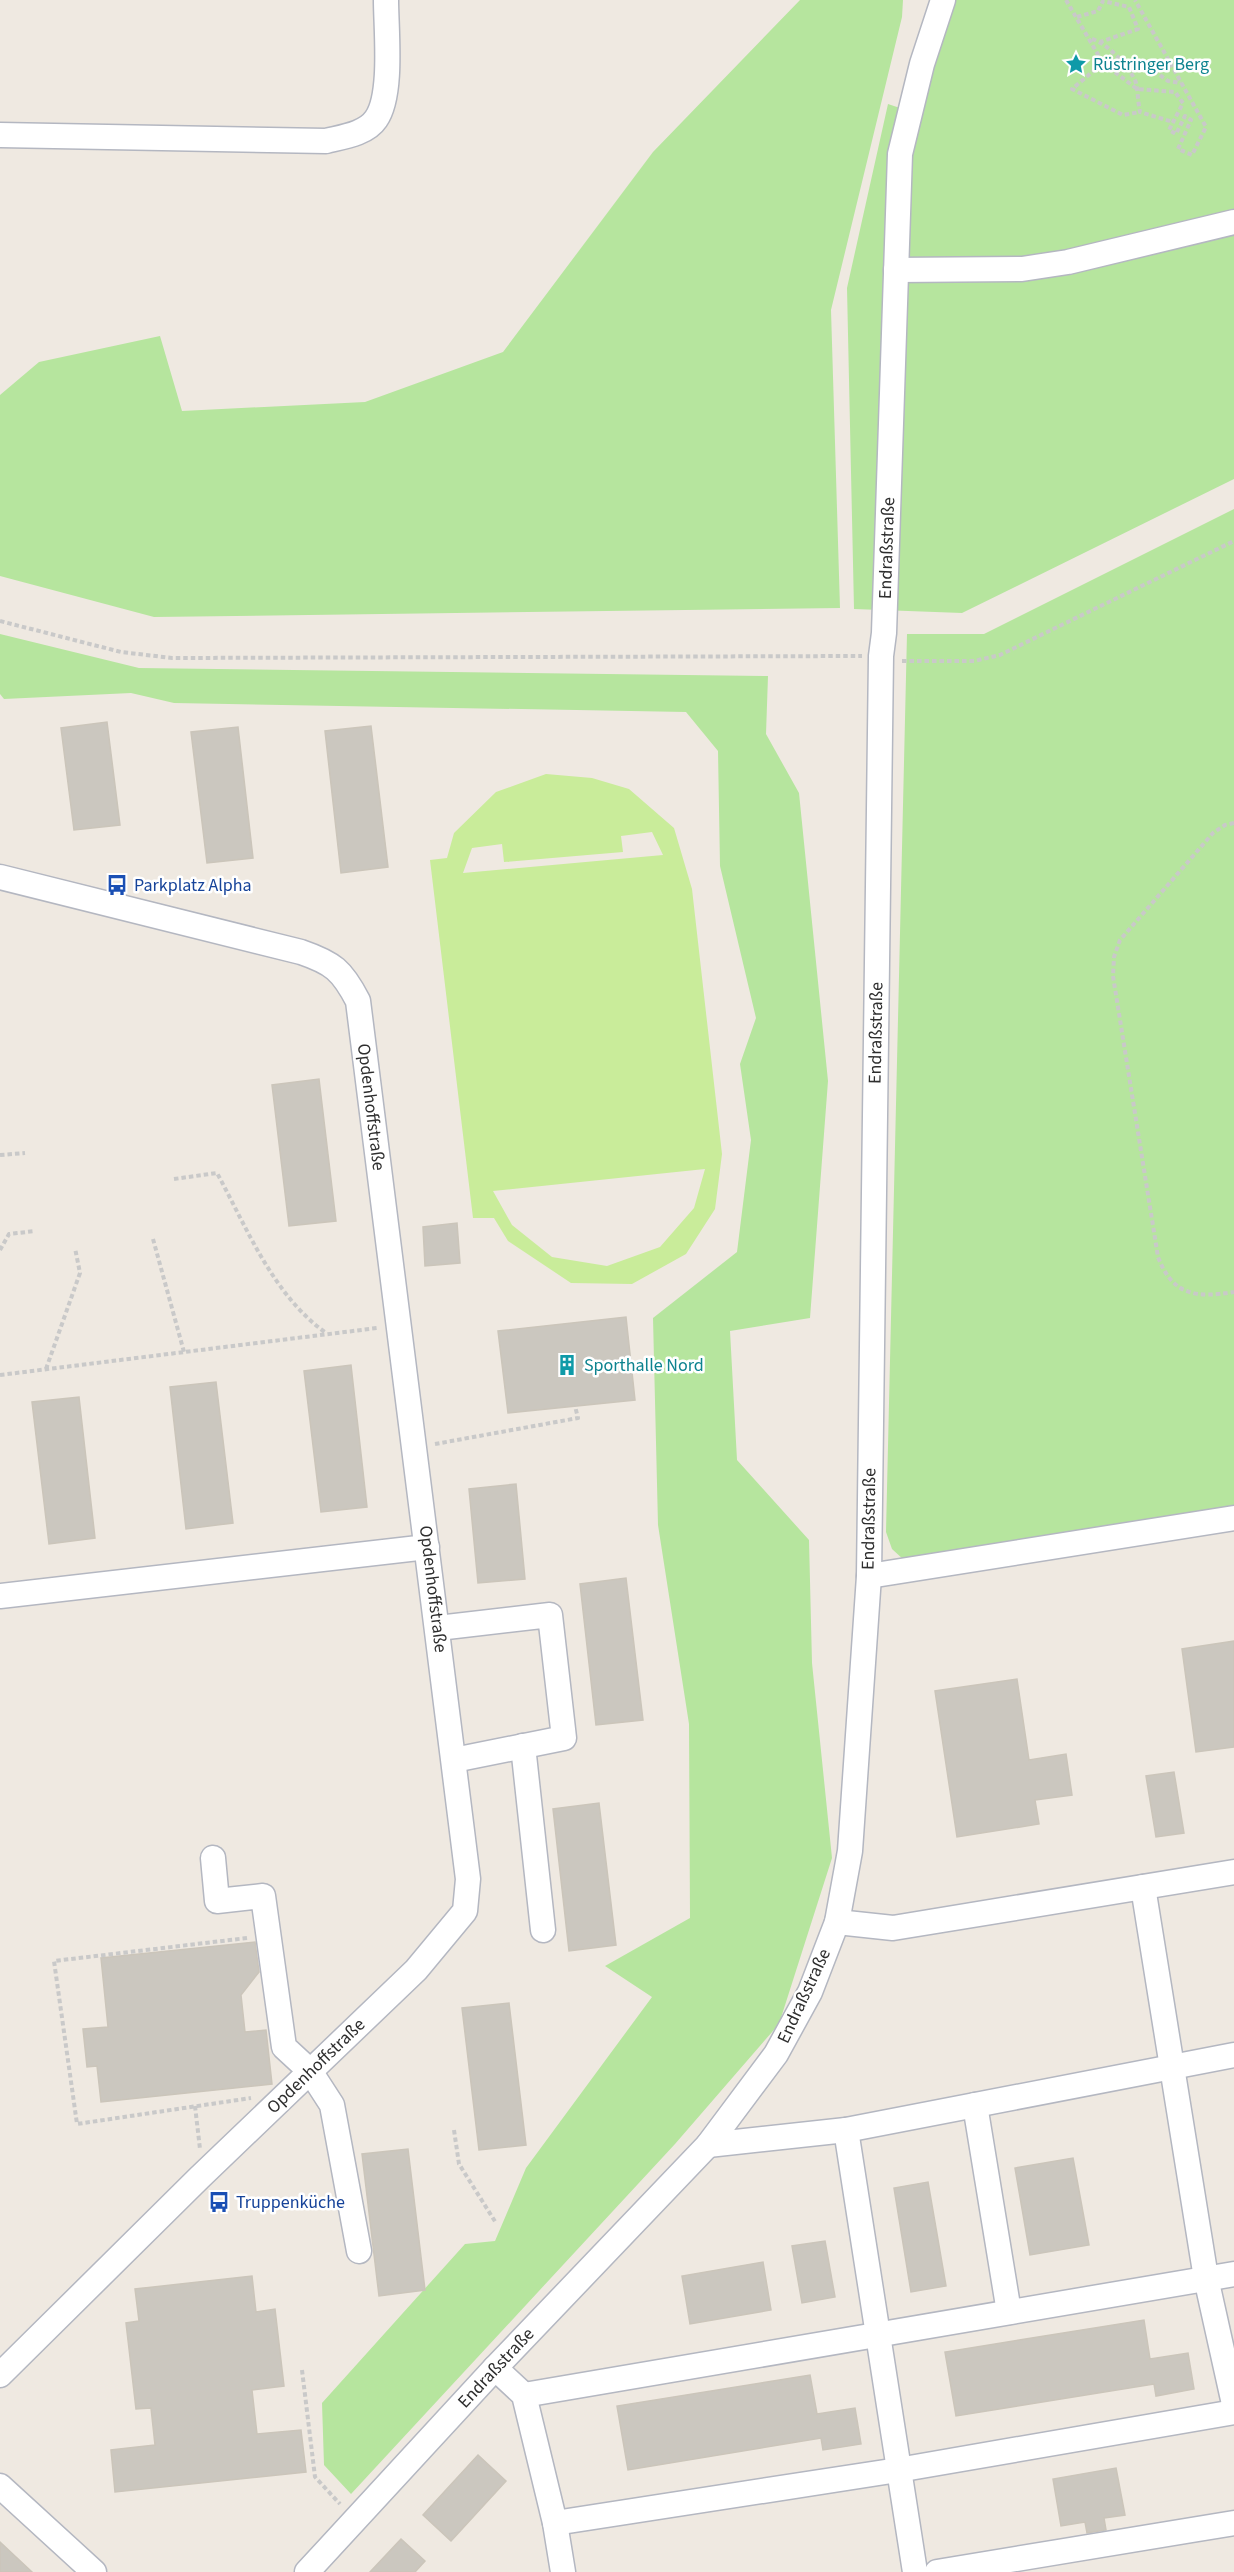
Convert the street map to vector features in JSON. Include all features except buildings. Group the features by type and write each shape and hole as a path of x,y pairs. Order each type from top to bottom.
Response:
{"street":[{"path":"0,135 326,141 356,134 376,120 385,92 386,0"},
{"name":"Endraßstraße","path":"307,2572 495,2368 708,2145 777,2054 810,1992 837,1922 850,1851 869,1576 881,656 885,621 900,154 922,64 943,0"},
{"path":"896,270 1022,270 1068,262 1234,222"},
{"name":"Opdenhoffstraße","path":"0,878 301,952 327,961 345,975 358,1001 468,1879 465,1911 416,1970 211,2166 0,2375"},
{"path":"869,1576 1234,1518"},
{"path":"0,1596 427,1547"},
{"path":"438,1628 550,1615 564,1738 454,1760"},
{"path":"523,1746 543,1930"},
{"path":"213,1858 217,1901 263,1896 284,2047 310,2071 332,2105 359,2251"},
{"path":"837,1922 893,1928 1234,1872"},
{"path":"1143,1887 1206,2278 1234,2404"},
{"path":"708,2145 846,2130 1234,2055"},
{"path":"975,2105 1009,2312"},
{"path":"846,2130 876,2335 915,2572"},
{"path":"524,2395 1234,2274"},
{"path":"495,2368 524,2395 555,2523 562,2572"},
{"path":"555,2523 898,2470 1234,2412"},
{"path":"0,2486 94,2572"},
{"path":"937,2572 1234,2523"}],"path":[{"path":"1068,0 1103,63 1137,89 1175,92 1183,103 1169,130 1176,134 1185,116 1191,120 1178,149 1192,155 1206,128 1135,0"},
{"path":"1077,17 1098,11 1103,1 1129,7 1138,29 1100,42"},
{"path":"1091,39 1100,42 1131,74 1137,89 1140,112"},
{"path":"1119,60 1145,64 1168,81 1181,83"},
{"path":"1103,63 1072,90 1123,115 1140,112 1173,122"},
{"path":"0,621 121,652 172,658 881,656 906,662 974,661 1000,655 1234,541"},
{"path":"1234,823 1225,825 1214,833 1120,940 1114,957 1113,976 1158,1257 1165,1274 1177,1287 1194,1294 1234,1292"},
{"path":"0,1155 25,1153"},
{"path":"174,1179 217,1173 284,1294 306,1319 327,1334"},
{"path":"0,1250 9,1234 35,1231"},
{"path":"153,1239 184,1352"},
{"path":"46,1369 80,1273 75,1248"},
{"path":"0,1375 398,1325"},
{"path":"414,1448 578,1418 575,1406"},
{"path":"261,2096 77,2124 54,1961 268,1935"},
{"path":"195,2106 201,2157 211,2166"},
{"path":"454,2130 459,2164 496,2223"},
{"path":"302,2370 315,2477 355,2520"}],"green space":[{"path":"800,0 903,0 902,17 831,310 840,608 154,617 0,576 0,395 39,362 160,336 182,411 365,402 503,352 653,152"},
{"path":"950,0 1234,0 1234,479 962,613 854,609 847,288 888,104 915,113"},
{"path":"1234,509 1234,1513 904,1560 892,1549 886,1532 907,634 984,634"},
{"path":"0,634 139,668 768,676 766,734 799,793 828,1081 810,1318 730,1331 737,1460 809,1540 812,1663 832,1858 779,2024 675,2144 351,2494 324,2465 322,2403 465,2244 495,2241 526,2168 652,1997 605,1966 690,1918 689,1724 658,1525 653,1318 737,1252 751,1140 740,1064 756,1018 720,866 718,751 686,712 174,703 131,693 4,699 0,694"},
{"path":"546,774 592,778 629,789 674,828 692,889 722,1154 715,1209 686,1254 632,1284 571,1283 508,1241 494,1218 473,1218 430,860 447,858 454,833 496,792","holes":["652,832 663,855 463,873 472,848 502,844 504,862 623,852 621,836","705,1169 694,1208 660,1247 607,1266 552,1257 512,1225 493,1191"]}],"place":[{"name":"Rüstringer Berg","path":"1076,64"},
{"name":"Parkplatz Alpha","path":"117,885"},
{"name":"Sporthalle Nord","path":"567,1365"},
{"name":"Truppenküche","path":"219,2202"}]}
